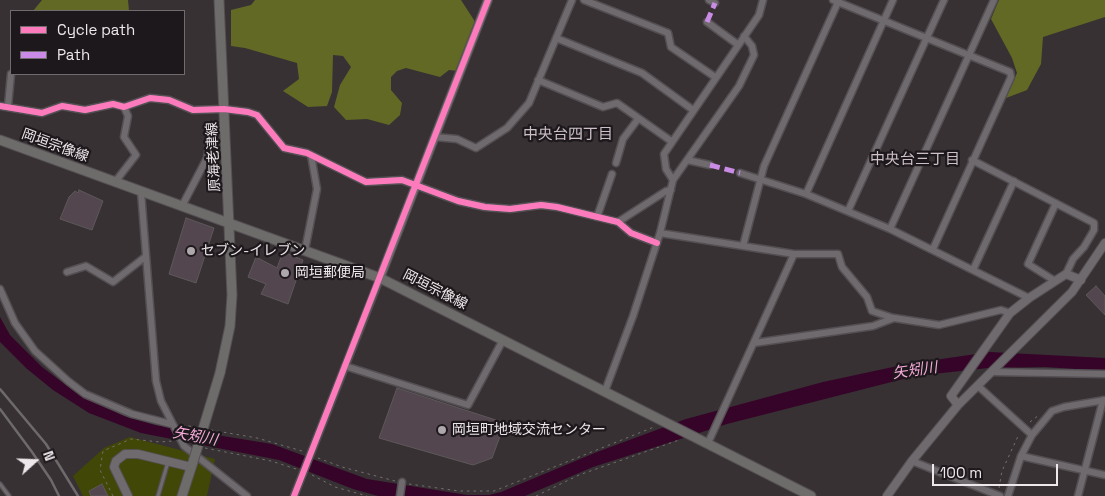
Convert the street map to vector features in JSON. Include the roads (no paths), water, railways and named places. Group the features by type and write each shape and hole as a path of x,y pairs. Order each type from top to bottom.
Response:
{"main road":[{"name":"原海老津線","path":"182,496 220,373 230,326 232,295 230,223 219,0"},
{"name":"岡垣宗像線","path":"0,140 380,278 811,496"}],"street":[{"path":"294,496 488,0"},
{"path":"435,137 457,139 476,148 508,128 529,102 572,0"},
{"path":"584,0 668,33 671,47 715,77"},
{"path":"673,180 666,168 664,157 672,141 759,14 762,0"},
{"path":"806,194 893,0"},
{"path":"848,211 944,0"},
{"path":"890,229 994,0"},
{"path":"743,246 760,178 837,1 1010,72 1011,77 932,248"},
{"path":"707,22 737,44"},
{"path":"604,391 633,316 660,233 673,180 727,106 754,55 752,46 744,36"},
{"path":"556,38 642,73 693,110"},
{"path":"8,106 11,75"},
{"path":"538,80 603,107 617,103 672,141"},
{"path":"0,106 42,113 62,106 85,110 113,104 124,107 150,98 169,100 193,110 224,109 257,115 284,148 311,155 366,182 402,180 475,205 510,209 540,205 618,222 631,233 657,242"},
{"path":"115,182 136,155 124,137 128,116 124,107"},
{"path":"616,163 623,139 638,119"},
{"path":"182,206 207,158 212,131 225,127"},
{"path":"306,250 317,189 311,155"},
{"path":"687,160 710,165"},
{"path":"958,405 952,396 1010,313 1028,298 1066,274 1073,259 1084,247 1094,230 1094,223 972,160"},
{"path":"740,173 806,194 890,229 932,248 1028,298"},
{"path":"597,217 612,174"},
{"path":"973,270 1014,182"},
{"path":"618,222 658,195 671,190"},
{"path":"141,192 156,381 161,401 180,441 247,496"},
{"path":"1055,281 1028,264 1056,203"},
{"path":"660,233 794,254 838,254 842,267 867,297 872,311 876,314 939,325 1001,310 1010,313"},
{"path":"887,496 912,461 958,405 1054,312 1081,280 1105,242"},
{"path":"708,443 794,254"},
{"path":"67,272 86,266 113,282 145,258"},
{"path":"1066,274 1081,280"},
{"path":"0,288 15,322 35,351 68,381 85,394 132,414 171,424"},
{"path":"754,344 873,326 894,318"},
{"path":"345,366 468,406 503,340"},
{"path":"995,370 1105,374"},
{"path":"978,386 1032,435"},
{"path":"1008,496 1021,456 1032,435 1052,411 1104,400 1078,496"},
{"path":"128,496 114,466 120,456 131,452 169,462 192,465"},
{"path":"1021,456 1105,474"},
{"path":"912,461 1000,496"},
{"path":"400,496 402,482"}],"lane":[{"path":"158,496 169,462"},
{"path":"0,484 10,496"}],"water":[{"name":"矢矧川","path":"0,317 10,335 42,367 79,395 124,416 155,425 272,444 367,479 467,495 489,495 501,492 597,452 686,419 823,382 907,364 990,352 1105,358 1105,371 1045,367 988,368 915,376 727,424 593,467 525,496 378,496 353,489 279,460 141,433 89,413 53,390 26,368 0,342"}],"railway":[{"path":"0,389 46,444 78,496"},
{"path":"0,409 51,480 59,496"}],"place":[{"name":"セブン-イレブン","path":"191,251"},
{"name":"岡垣郵便局","path":"285,273"},
{"name":"岡垣町地域交流センター","path":"442,430"}],"district":[{"name":"中央台四丁目","path":"568,135"},
{"name":"中央台三丁目","path":"915,160"}]}
